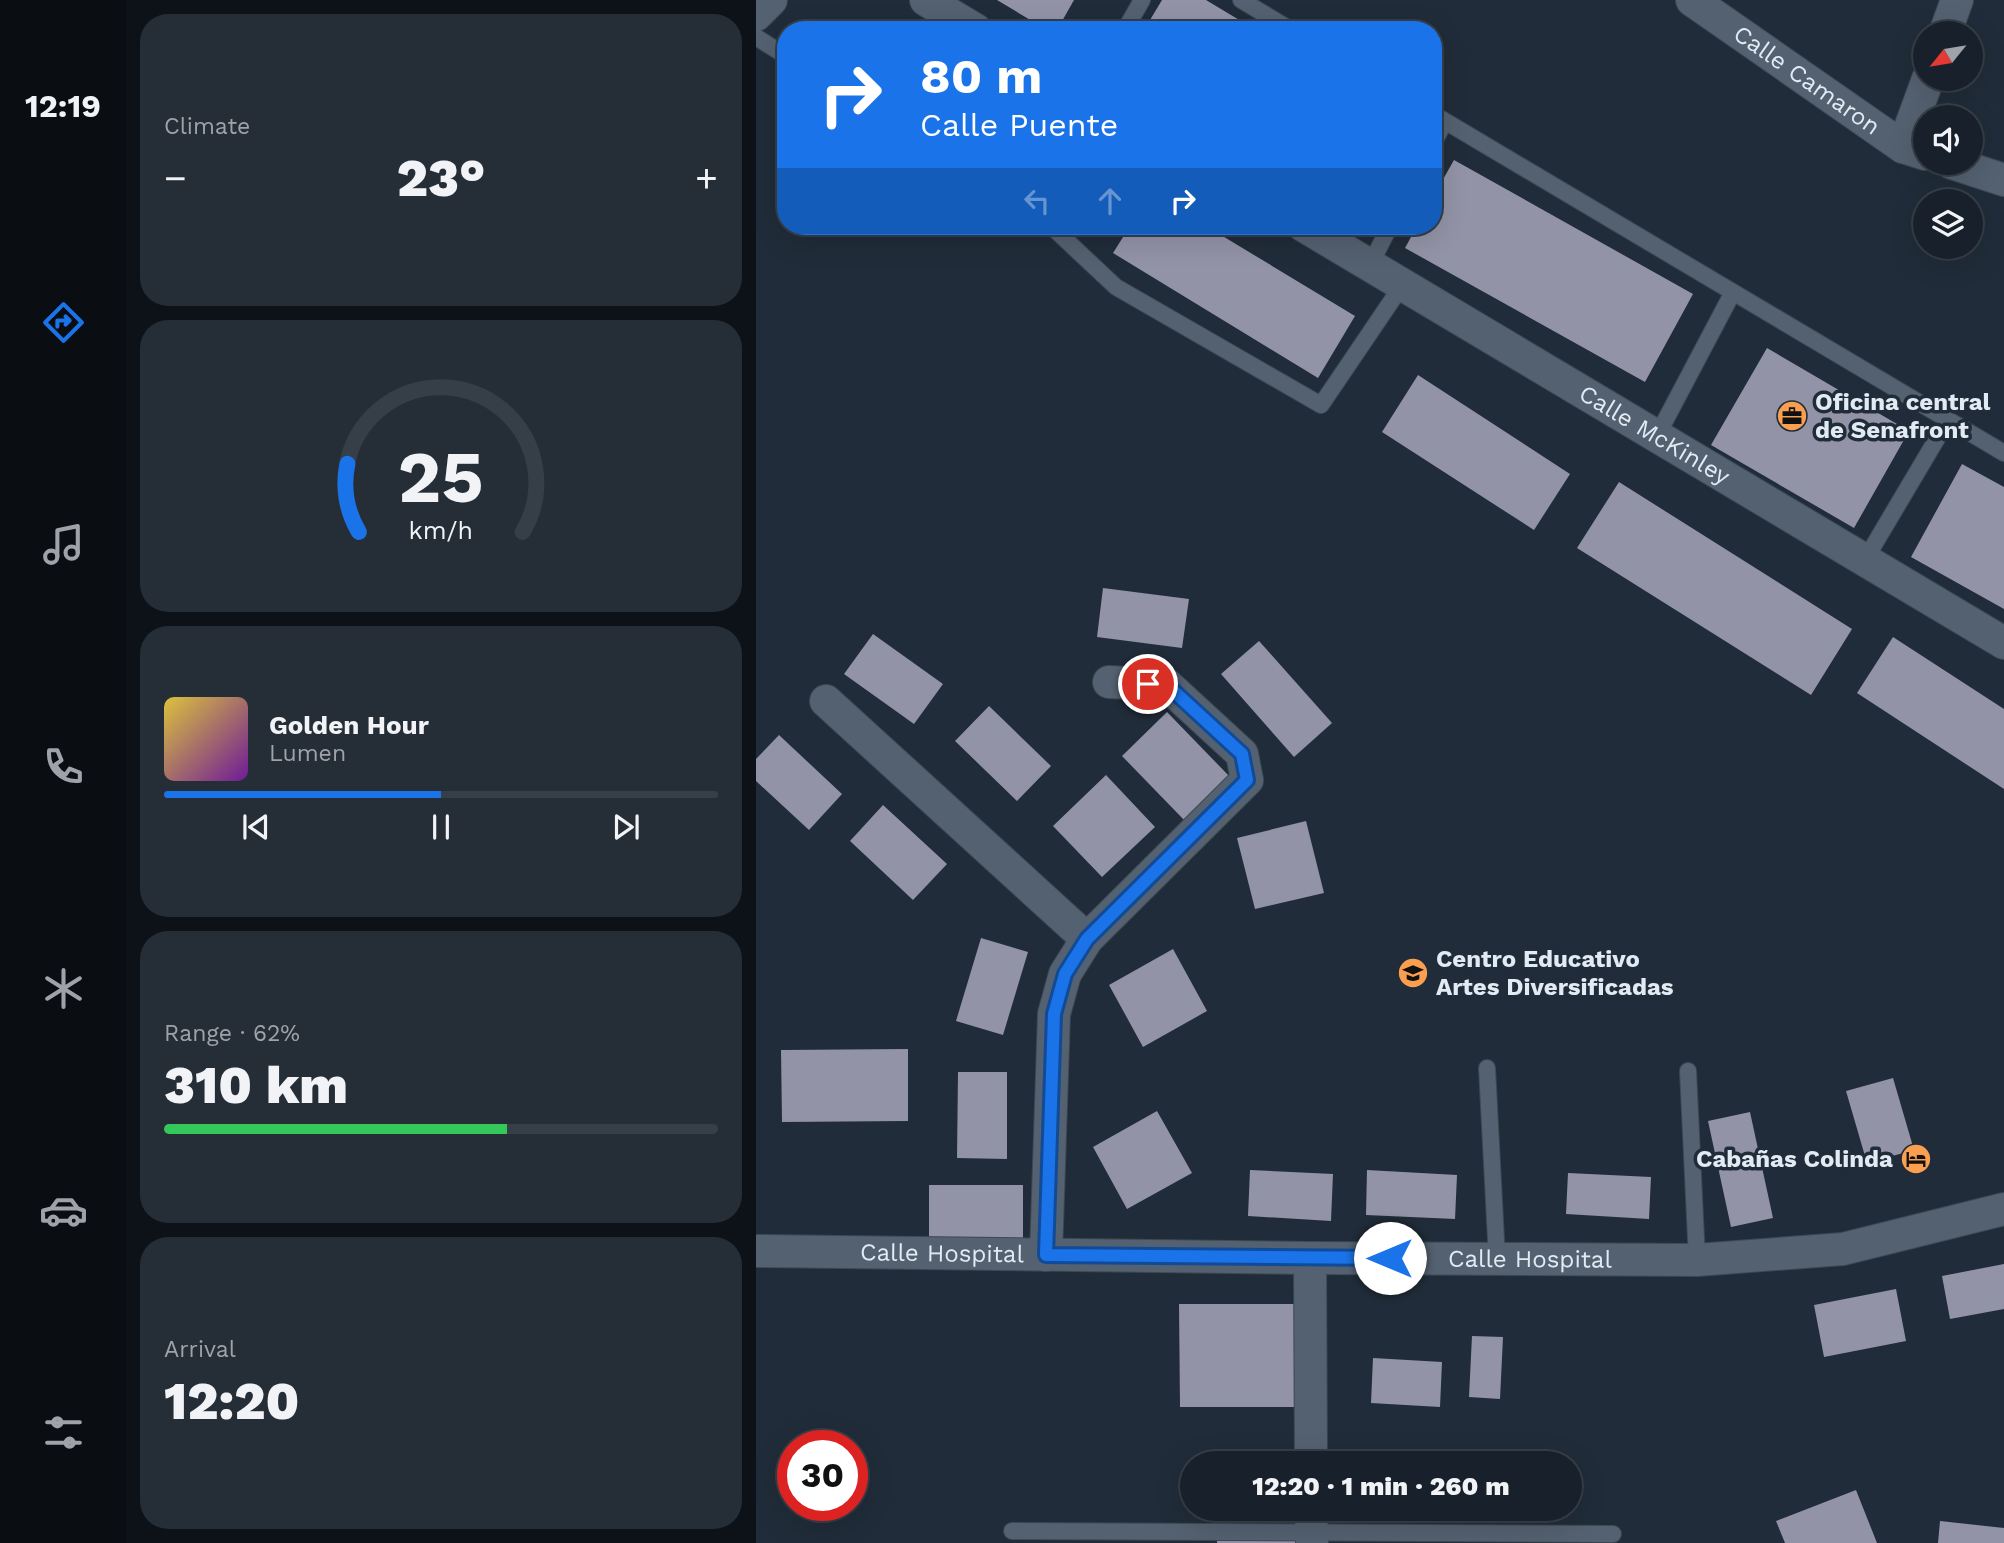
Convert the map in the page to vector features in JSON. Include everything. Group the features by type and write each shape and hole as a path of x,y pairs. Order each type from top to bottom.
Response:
{"street":[{"path":"756,15 771,0"},
{"path":"926,0 961,21"},
{"name":"Calle Camaron","path":"1692,0 1913,149"},
{"path":"1949,21 1957,0"},
{"path":"1983,173 2004,180"},
{"name":"Calle McKinley","path":"1319,235 2004,643"},
{"path":"1046,1255 1054,1014 1065,974 1087,939 1247,780 1242,754 1167,685 1109,682"},
{"path":"826,701 1087,939"},
{"name":"Calle Hospital","path":"756,1251 1697,1260 1843,1249 2004,1209"},
{"path":"1310,1258 1311,1451"}],"lane":[{"path":"1130,21 1142,0"},
{"path":"1241,0 1276,21"},
{"path":"756,37 777,50"},
{"path":"1442,120 2004,453"},
{"path":"1061,235 1116,287 1321,405 1402,284"},
{"path":"1370,265 1385,235"},
{"path":"1657,436 1734,292"},
{"path":"1865,560 1948,419"},
{"path":"1487,1068 1497,1259"},
{"path":"1688,1071 1697,1260"},
{"path":"1012,1531 1312,1528 1612,1534"}],"building":[{"path":"997,0 1074,0 1062,21 1032,21"},
{"path":"1162,0 1206,0 1241,21 1149,21"},
{"path":"1454,160 1693,294 1645,382 1405,248 1412,235 1442,235 1442,181"},
{"path":"1124,235 1221,235 1355,316 1318,378 1113,253"},
{"path":"1767,348 1909,431 1854,528 1711,445"},
{"path":"1418,375 1570,474 1534,530 1382,432"},
{"path":"1962,464 2004,487 2004,609 1911,557"},
{"path":"1619,482 1852,629 1811,695 1577,548"},
{"path":"1103,588 1189,599 1182,648 1097,637"},
{"path":"873,634 943,684 914,724 844,674"},
{"path":"1893,637 2004,709 2004,789 1857,693"},
{"path":"1259,641 1332,723 1294,757 1221,674"},
{"path":"989,706 1051,766 1017,801 955,741"},
{"path":"1167,712 1231,778 1186,822 1122,756"},
{"path":"779,735 842,794 809,830 756,781 756,759"},
{"path":"1106,775 1155,827 1102,877 1053,826"},
{"path":"883,805 947,864 913,900 850,841"},
{"path":"1306,821 1324,893 1255,909 1237,838"},
{"path":"981,938 1028,952 1003,1035 956,1021"},
{"path":"1173,949 1207,1011 1143,1047 1109,985"},
{"path":"908,1049 908,1121 782,1122 781,1050"},
{"path":"958,1072 1007,1072 1007,1159 957,1158"},
{"path":"1893,1078 1914,1150 1867,1163 1846,1091"},
{"path":"1157,1111 1192,1173 1127,1209 1093,1147"},
{"path":"1750,1112 1773,1218 1731,1227 1708,1121"},
{"path":"1250,1170 1333,1174 1331,1221 1248,1216"},
{"path":"1367,1170 1457,1175 1455,1219 1366,1215"},
{"path":"1568,1173 1651,1177 1649,1219 1566,1214"},
{"path":"929,1185 1023,1185 1023,1240 929,1239"},
{"path":"2004,1264 2004,1309 1950,1319 1942,1276"},
{"path":"1896,1289 1906,1341 1824,1357 1814,1305"},
{"path":"1179,1304 1296,1304 1297,1407 1180,1407"},
{"path":"1472,1336 1503,1337 1500,1399 1469,1397"},
{"path":"1373,1358 1442,1362 1440,1407 1371,1403"},
{"path":"1856,1490 1877,1543 1785,1543 1776,1521"},
{"path":"1940,1521 2004,1528 2004,1543 1938,1543"},
{"path":"1305,1538 1305,1543 1217,1543 1217,1541"}],"place":[{"name":"Oficina central de Senafront","path":"1792,416"},
{"name":"Centro Educativo Artes Diversificadas","path":"1413,973"},
{"name":"Cabañas Colinda","path":"1916,1159"}],"route":[{"path":"1148,684 1167,685 1242,754 1247,780 1087,939 1065,974 1054,1014 1046,1255 1390,1258"}]}
